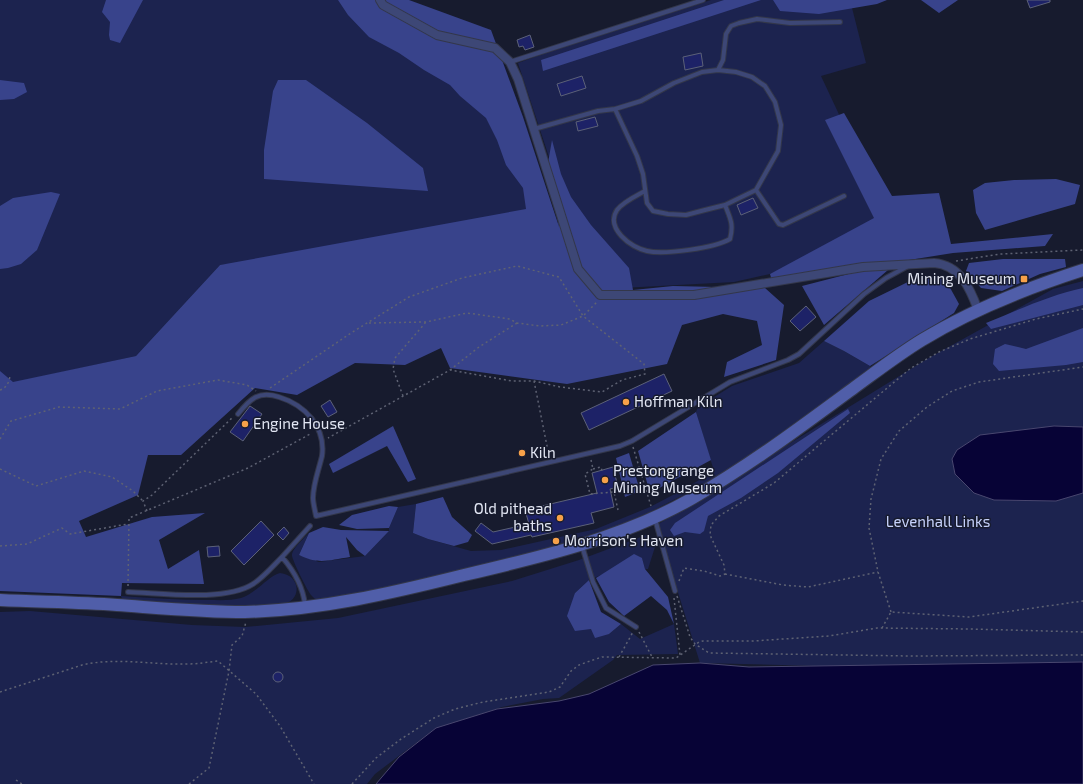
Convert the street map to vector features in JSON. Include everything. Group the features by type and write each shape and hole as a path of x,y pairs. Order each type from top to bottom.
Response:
{"main road":[{"path":"0,600 207,611 246,612 305,608 379,596 509,565 582,544 618,532 688,501 764,453 924,339 978,310 1008,296 1083,270"}],"street":[{"path":"380,0 383,5 437,35 495,48 510,62 518,79 578,269 600,295 694,295 863,267 934,263 943,264 954,268 960,275 978,310"}],"lane":[{"path":"510,62 703,0"},
{"path":"718,70 723,60 726,34 731,26 739,22 757,19 790,23 840,22"},
{"path":"534,129 598,111 615,109 641,101 674,83 702,72 718,70 736,72 752,77 765,86 775,102 781,125 778,151 756,190 725,205 686,215 668,214 653,210 647,203 643,174 637,156 615,109"},
{"path":"756,190 779,224 783,225 844,196"},
{"path":"645,191 626,203 617,211 614,223 619,234 632,245 645,251 657,253 724,243 730,239 733,229 725,205"},
{"path":"238,414 248,401 260,394 278,396 296,403 309,415 319,429 322,454 313,497 316,516 589,454 620,446 632,441 730,382 788,360 799,354 864,294 886,278 910,265"},
{"path":"654,516 675,591"},
{"path":"128,592 201,595 237,591 252,584 265,574 310,526"},
{"path":"582,544 594,582 606,608 636,627"},
{"path":"282,557 292,570 300,585 305,608"}],"path":[{"path":"943,264 1000,254 1083,250"},
{"path":"0,439 11,421 59,407 120,409 157,391 218,380 247,385 260,394 409,297 462,278 517,266 559,277 584,316 644,364 645,374 622,380 602,392 560,387 534,381 512,381 450,370"},
{"path":"368,323 426,322 467,313 510,319 517,323 540,326 561,325 584,316 596,303"},
{"path":"725,574 724,565 710,535 711,524 719,516 774,483 911,368 939,352 970,339 1036,319 1083,309"},
{"path":"403,396 393,370 395,358 426,322"},
{"path":"321,442 450,370 479,347 517,323"},
{"path":"882,628 891,612 878,572 869,528 871,499 881,459 899,431 927,407 952,391 979,382 1083,367"},
{"path":"0,390 4,389 9,382 10,376"},
{"path":"534,381 551,462"},
{"path":"144,501 229,420 238,414"},
{"path":"128,592 129,518 248,468 319,429"},
{"path":"632,441 654,516"},
{"path":"589,454 593,469"},
{"path":"602,471 600,467 585,474 590,494 614,492 618,510"},
{"path":"0,469 36,486 84,471 112,477 133,491 144,501 147,511"},
{"path":"0,546 27,544 62,528 70,534 128,524"},
{"path":"680,655 674,600 675,591 684,568 704,571 720,576 725,574 783,585 808,587 878,572"},
{"path":"675,591 690,637 696,644 709,653 911,656 1083,655"},
{"path":"891,612 969,617 1083,601"},
{"path":"189,784 209,768 229,671 232,645 242,636 246,620 246,612"},
{"path":"620,657 636,627"},
{"path":"636,627 652,658"},
{"path":"352,784 376,758 401,738 434,718 455,709 483,702 549,692 560,687 571,671 579,665 602,657 676,658 704,640 753,641 829,636 882,628 1083,632"},
{"path":"0,692 95,662 137,661 187,664 218,661 256,694 299,756 314,784"},
{"path":"16,780 22,784"}],"green space":[{"path":"0,0 364,0 502,72 561,231 220,265 136,356 12,383 0,372"},
{"path":"711,0 850,0 866,63 821,76 888,219 770,274 734,282 603,289 587,272 518,63 567,45"},
{"name":"Levenhall Links","path":"1083,281 1083,667 821,666 700,663 657,525 927,359 1053,289"},
{"path":"824,341 870,366 872,369 717,478 650,512 617,526 531,553 391,588 322,601 311,595 294,562 292,555 294,550 309,533 299,555 319,562 365,556 389,531 398,507 416,504 413,533 428,539 471,551 501,550 596,529 650,507 714,471 696,412 698,407 732,386 799,363"},
{"path":"649,534 655,547 648,569 645,569 642,558 589,580 575,593 591,629 609,634 621,624 640,639 674,624 678,654 617,655 613,660 559,698 543,699 502,707 432,731 375,774 367,784 0,784 0,612 30,611 192,625 245,627 338,618 512,581 579,560"},
{"path":"280,573 292,578 297,588 293,599 288,603 281,605 196,605 122,599 121,596 185,600 233,600 247,596 276,574"}],"shaded area":[{"path":"106,0 143,0 120,43 110,40 110,22 102,12"},
{"path":"338,0 409,0 491,30 523,117 559,227 548,163 552,140 561,174 571,197 591,225 629,268 633,290 673,286 765,288 784,305 776,360 724,377 727,362 762,345 757,321 723,314 682,325 667,364 567,384 450,368 441,348 405,365 355,363 297,395 255,388 181,455 148,455 138,495 79,521 86,537 152,517 205,513 159,540 168,569 199,550 204,584 122,583 121,596 0,591 0,371 13,382 136,356 220,265 526,209 523,188 506,165 497,140 486,118 460,96 450,85 399,53 369,37 348,15"},
{"path":"724,0 761,0 543,71 541,60"},
{"path":"773,0 887,0 877,4 819,14 780,11"},
{"path":"921,0 958,0 939,13"},
{"path":"0,80 24,83 27,92 14,99 0,100"},
{"path":"278,80 306,80 367,123 423,168 428,191 264,179 264,150 273,91"},
{"path":"844,113 892,196 939,193 951,244 1053,234 1045,246 953,253 909,260 845,267 772,281 770,274 874,218 825,120"},
{"path":"1056,179 1080,185 1075,204 985,230 976,213 973,190 985,183 1014,180"},
{"path":"51,192 60,194 37,250 21,264 0,269 0,206 13,198"},
{"path":"1003,259 1065,259 1066,267 1040,274 1002,291 981,288 966,271 969,263"},
{"path":"864,270 888,270 824,325 802,286"},
{"path":"943,275 959,304 954,313 870,366 824,341 869,301 914,279"},
{"path":"1083,288 1083,305 991,329 986,323 1046,299"},
{"path":"1083,328 1083,362 999,371 993,364 995,349 1005,344 1026,349"},
{"path":"848,409 850,413 778,473 741,498 708,516 704,531 700,534 685,532 674,536 670,530 675,523"},
{"path":"696,412 711,460 650,493 638,451"},
{"path":"393,426 416,479 408,482 387,446 333,473 329,464"},
{"path":"1054,426 1083,427 1083,493 1056,501 994,500 974,493 955,474 952,459 957,450 980,435"},
{"path":"629,453 640,491 625,497 616,458"},
{"path":"443,497 452,517 472,535 468,542 454,546 413,533 416,504"},
{"path":"389,506 398,507 389,528 357,529 339,525 352,515"},
{"path":"323,527 341,530 389,531 365,556 357,550 346,537 350,557 318,561 299,555 309,533"},
{"path":"634,554 642,558 645,569 668,597 674,624 667,610 651,596 624,616 609,602 596,578"},
{"path":"589,580 601,612 621,624 609,634 595,638 591,629 575,631 567,616 575,593"},
{"path":"1083,662 1083,784 376,784 399,757 436,728 497,709 559,701 589,694 653,665 700,663 749,667"}],"building":[{"path":"1027,0 1050,0 1050,2 1030,8"},
{"path":"530,35 534,47 525,50 523,46 519,47 517,40"},
{"path":"701,53 703,66 685,70 683,57"},
{"path":"582,76 586,88 561,96 557,84"},
{"path":"595,117 598,126 578,131 576,122"},
{"path":"753,198 758,208 741,215 737,205"},
{"path":"806,306 816,317 800,331 790,321"},
{"name":"Hoffman Kiln","path":"664,374 672,391 589,430 581,413"},
{"path":"330,400 337,412 328,417 321,406"},
{"name":"Engine House","path":"250,406 262,414 243,441 230,432"},
{"name":"Old pithead baths","path":"613,467 618,487 610,489 614,507 591,513 594,523 532,537 531,535 492,544 475,531 481,523 493,532 529,524 525,510 597,493 592,473"},
{"path":"261,521 274,535 244,565 231,551"},
{"path":"284,527 289,533 283,540 277,534"},
{"path":"219,546 220,556 208,557 207,547"},
{"path":"276,672 280,672 282,673 282,681 276,682 273,679 273,675"}],"place":[{"name":"Mining Museum","path":"1024,279"},
{"name":"Hoffman Kiln","path":"626,402"},
{"name":"Engine House","path":"245,424"},
{"name":"Kiln","path":"522,453"},
{"name":"Prestongrange Mining Museum","path":"605,480"},
{"name":"Old pithead baths","path":"560,518"},
{"name":"Morrison's Haven","path":"556,541"}]}
